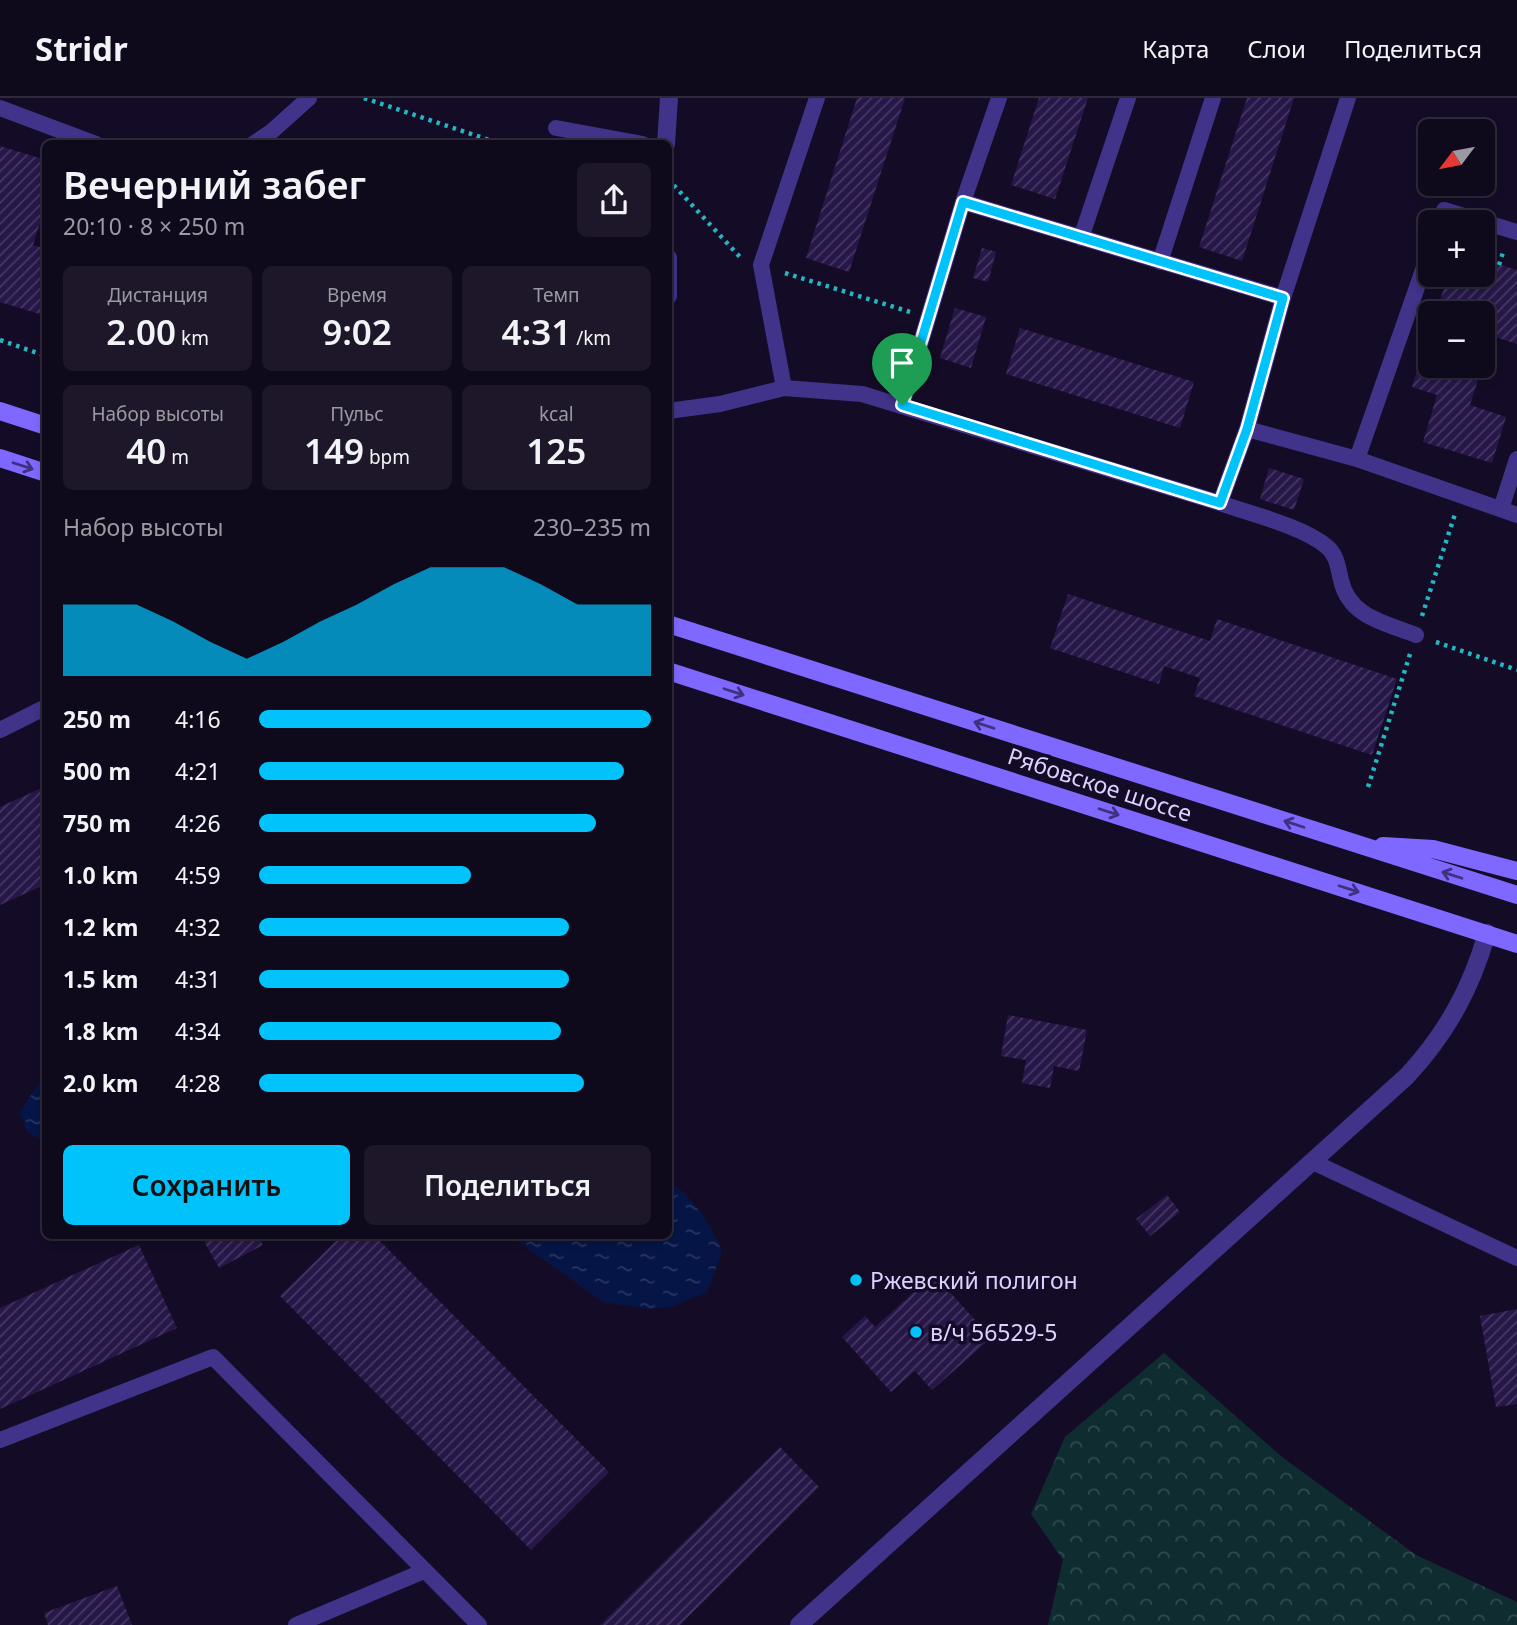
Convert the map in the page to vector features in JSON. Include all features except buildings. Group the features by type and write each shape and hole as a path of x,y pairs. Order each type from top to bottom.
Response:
{"main road":[{"path":"0,411 42,425"},
{"path":"0,458 42,472"},
{"name":"Рябовское шоссе","path":"672,625 1517,895"},
{"name":"Рябовское шоссе","path":"672,672 1506,941"},
{"path":"1359,845 1433,849 1517,871"}],"street":[{"path":"666,140 669,98"},
{"path":"799,1625 1136,1317 1407,1076 1436,1044 1468,989 1506,941"}],"lane":[{"path":"259,140 309,98"},
{"path":"785,388 761,265 817,98"},
{"path":"902,405 963,202 999,98"},
{"path":"1081,238 1128,98"},
{"path":"1160,262 1213,98"},
{"path":"1220,503 1247,429 1283,298 1348,98"},
{"path":"0,108 85,140"},
{"path":"556,128 621,140"},
{"path":"963,202 1283,298"},
{"path":"1495,225 1517,232"},
{"path":"1357,459 1418,284"},
{"path":"672,410 720,404 785,388 862,394 902,405 1220,503 1315,538 1329,548 1338,564 1349,603 1364,615 1416,635"},
{"path":"1247,429 1357,459 1517,515"},
{"path":"1501,509 1517,459"},
{"path":"0,730 42,709"},
{"path":"1313,1162 1517,1258"},
{"path":"0,1440 213,1357 479,1625"},
{"path":"296,1625 425,1570"}],"path":[{"path":"364,98 489,140"},
{"path":"0,340 42,355"},
{"path":"1416,635 1517,670"}],"green space":[{"path":"1164,1353 1282,1457 1416,1555 1517,1602 1517,1625 1048,1625 1063,1560 1031,1514 1065,1437"}],"water":[{"path":"42,1082 42,1140 27,1132 20,1112"},
{"path":"672,1184 701,1212 722,1252 707,1292 671,1307 647,1309 603,1302 519,1242 519,1239 672,1239"}],"place":[{"name":"Ржевский полигон","path":"856,1280"},
{"name":"в/ч 56529-5","path":"916,1332"}],"route":[{"path":"963,202 1283,298 1247,429 1220,503 902,405 963,202"}]}
